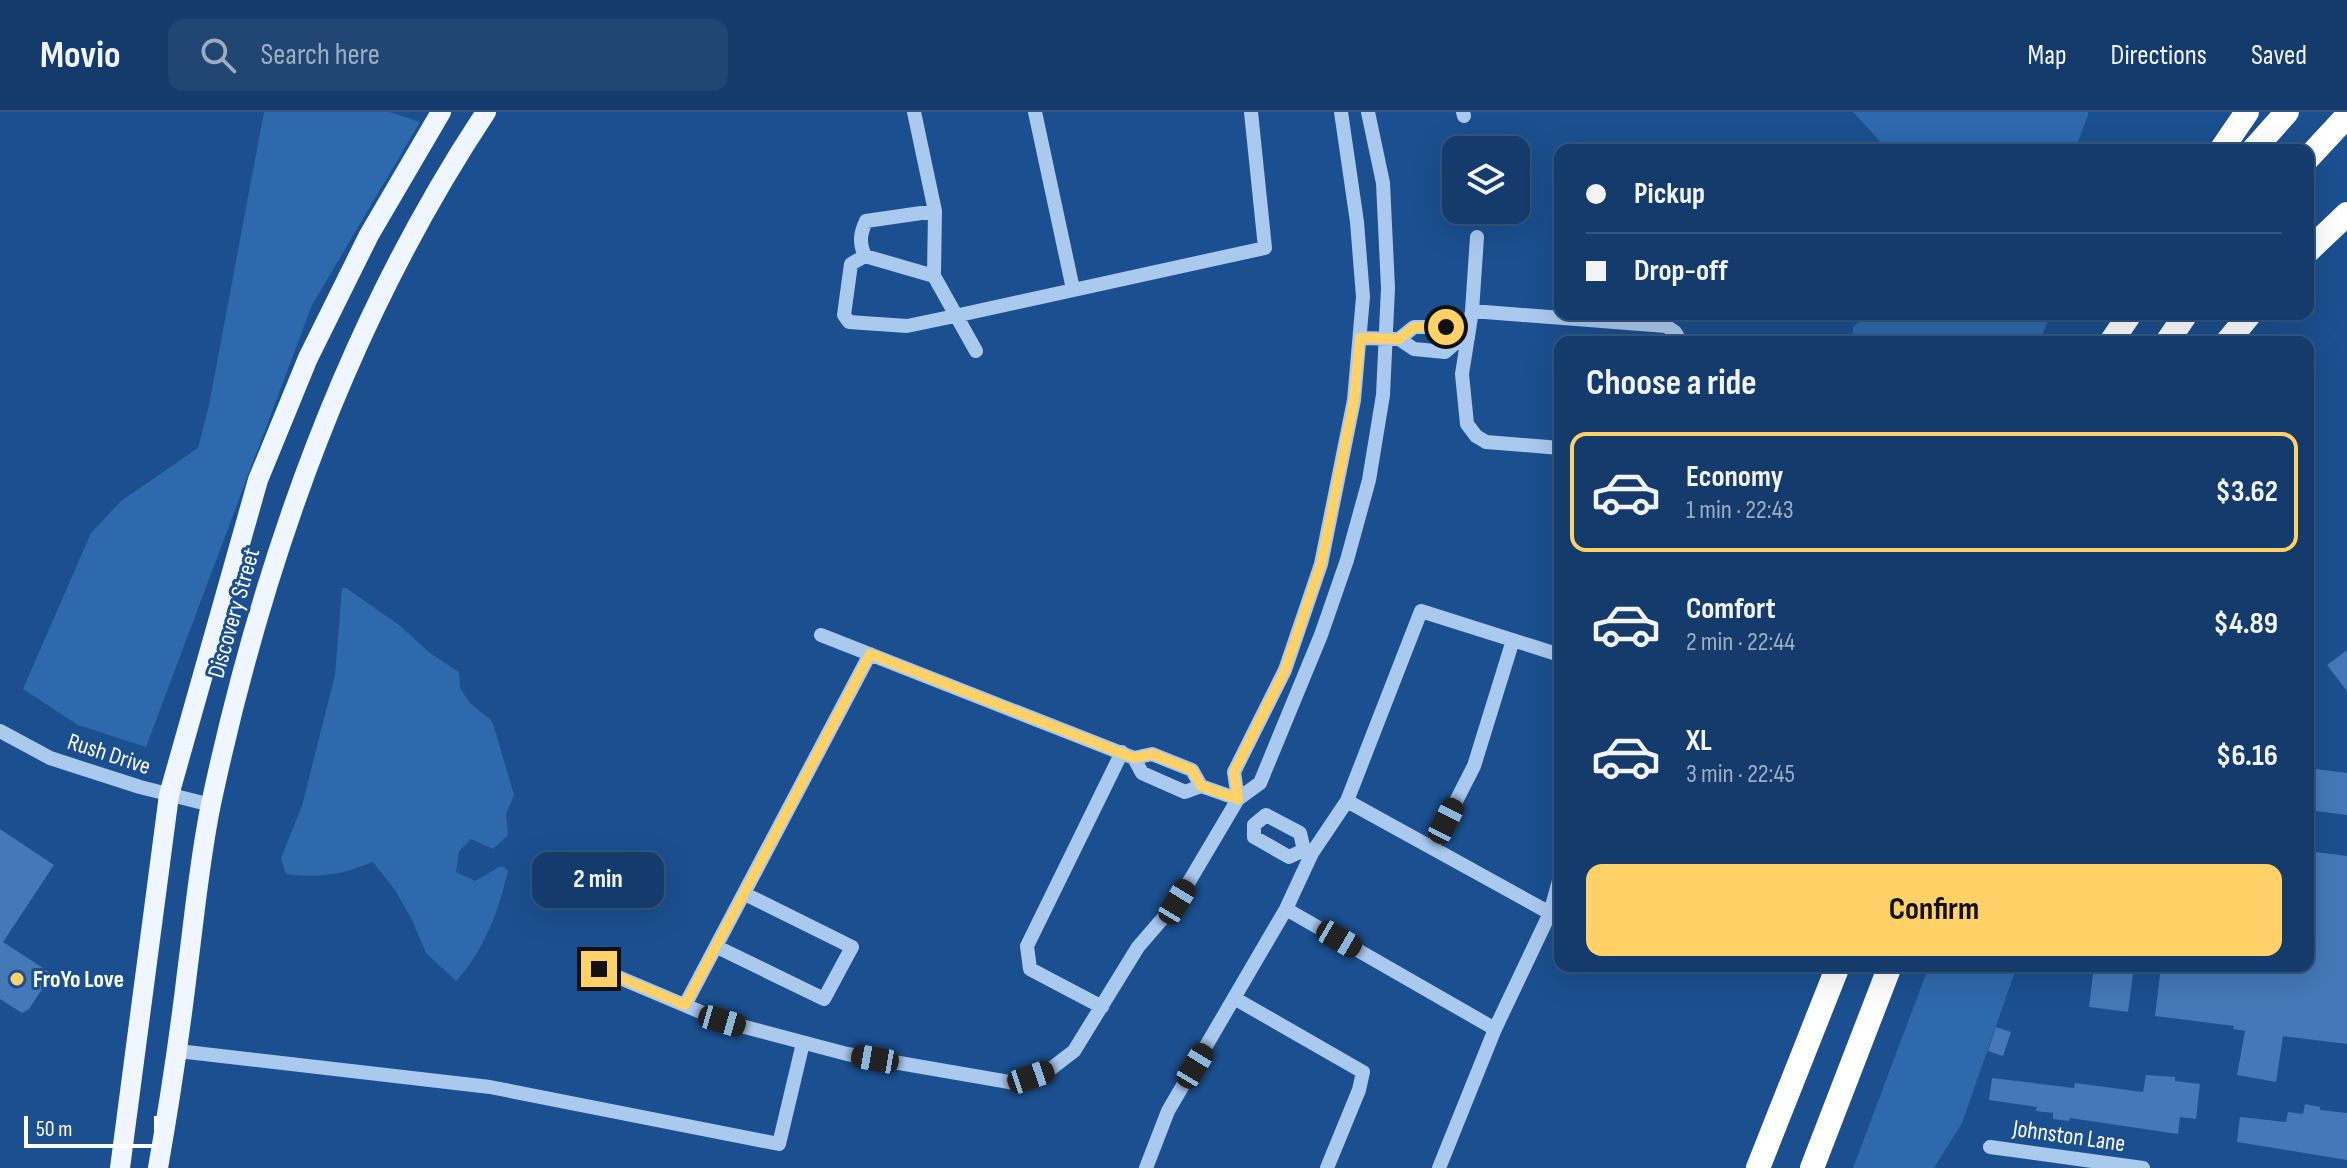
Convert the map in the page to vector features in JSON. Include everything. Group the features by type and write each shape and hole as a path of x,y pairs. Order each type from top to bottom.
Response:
{"highway":[{"path":"2225,144 2247,112"},
{"path":"2258,144 2287,112"},
{"path":"2314,152 2347,116"},
{"path":"2314,245 2347,214"},
{"path":"2232,336 2245,320"},
{"path":"1758,1168 1836,972"},
{"path":"1812,1168 1888,972"}],"main road":[{"name":"Discovery Street","path":"120,1168 169,795 258,480 308,358 369,235 441,112"},
{"name":"Discovery Street","path":"158,1168 178,1051 211,805 248,656 294,499 342,380 397,263 486,112"}],"street":[{"path":"914,112 935,211 934,276 976,351"},
{"path":"1035,112 1073,289"},
{"path":"934,276 865,256 851,264 844,315 849,322 907,326 1265,248 1251,112"},
{"path":"1234,806 1234,772 1285,670 1321,564 1354,400 1363,297 1341,112"},
{"path":"599,969 722,1021 847,1054 1015,1083 1048,1071 1074,1051 1138,947 1177,902 1234,806 1260,783 1321,635 1347,560 1369,480 1392,339 1383,183 1368,112"},
{"path":"865,256 860,246 866,221 935,211"},
{"path":"1477,237 1472,311 1465,338 1462,374 1467,424 1476,436 1486,442 1554,448"},
{"path":"1472,311 1554,315"},
{"path":"1606,320 1666,326 1677,336"},
{"path":"1392,339 1414,327 1446,327 1465,338"},
{"path":"1360,338 1392,339 1414,349 1445,352 1465,338"},
{"path":"1146,1168 1168,1111 1286,909 1308,851 1347,801 1421,611 1554,653"},
{"path":"821,635 1128,755 1152,754 1192,770 1201,786 1234,806 1254,825 1254,837 1289,857 1308,851"},
{"path":"1432,848 1474,766 1513,640"},
{"path":"685,1005 870,654"},
{"name":"Rush Drive","path":"0,731 50,758 211,805"},
{"path":"1128,755 1142,773 1185,792 1201,786"},
{"path":"1102,1007 1030,969 1027,946 1128,755"},
{"path":"1347,801 1550,913"},
{"path":"1254,825 1266,815 1300,833 1308,851"},
{"path":"717,947 824,999 852,947 745,894"},
{"path":"1439,1168 1495,1029 1554,899"},
{"path":"1286,909 1495,1029"},
{"path":"1234,998 1363,1072 1359,1090 1327,1168"},
{"path":"178,1051 490,1087 779,1144 803,1043"},
{"name":"Johnston Lane","path":"1990,1147 2143,1168"}],"shaded area":[{"path":"264,112 390,112 420,122 312,305 146,747 78,725 23,689 91,533 121,501 198,448 209,405"},
{"path":"1853,112 2088,112 2077,144 1882,144"},
{"path":"1861,320 2048,320 2042,336 1853,336 1853,327"},
{"path":"342,588 399,625 430,653 459,672 460,688 470,703 491,720 514,795 506,814 508,835 493,849 471,839 459,851 456,872 475,881 501,866 508,870 489,929 466,970 456,981 426,953 395,890 373,862 331,874 299,875 286,874 281,858 302,806 335,675"},
{"path":"1927,972 2015,972 1962,1123 1934,1168 1853,1168"}],"building":[{"path":"2347,650 2347,691 2327,665"},
{"path":"2314,769 2347,773 2347,815 2314,811"},
{"path":"0,829 54,865 3,942 52,974 29,1009 22,1013 0,999"},
{"path":"2314,852 2347,856 2347,1044 2283,1036 2276,1082 2237,1075 2245,1031 2233,1029 2234,1026 2155,1016 2160,972 2314,972"},
{"path":"2093,972 2133,972 2128,1012 2089,1007"},
{"path":"1996,1027 2011,1032 2003,1056 1988,1051"},
{"path":"2146,1075 2175,1077 2175,1081 2200,1084 2196,1119 2180,1117 2178,1134 2070,1118 2069,1121 2053,1119 2053,1113 2036,1111 2037,1107 1989,1100 1992,1078 2074,1088 2075,1083 2143,1092"},
{"path":"2305,1104 2320,1107 2320,1110 2347,1113 2347,1160 2237,1142 2240,1117 2286,1122 2288,1112 2303,1114"}],"place":[{"name":"FroYo Love","path":"17,979"}],"route":[{"path":"599,969 685,1005 870,654 1134,758 1152,754 1192,770 1201,786 1238,799 1234,772 1285,670 1321,564 1354,400 1360,338 1399,339 1414,327 1446,327"}]}
